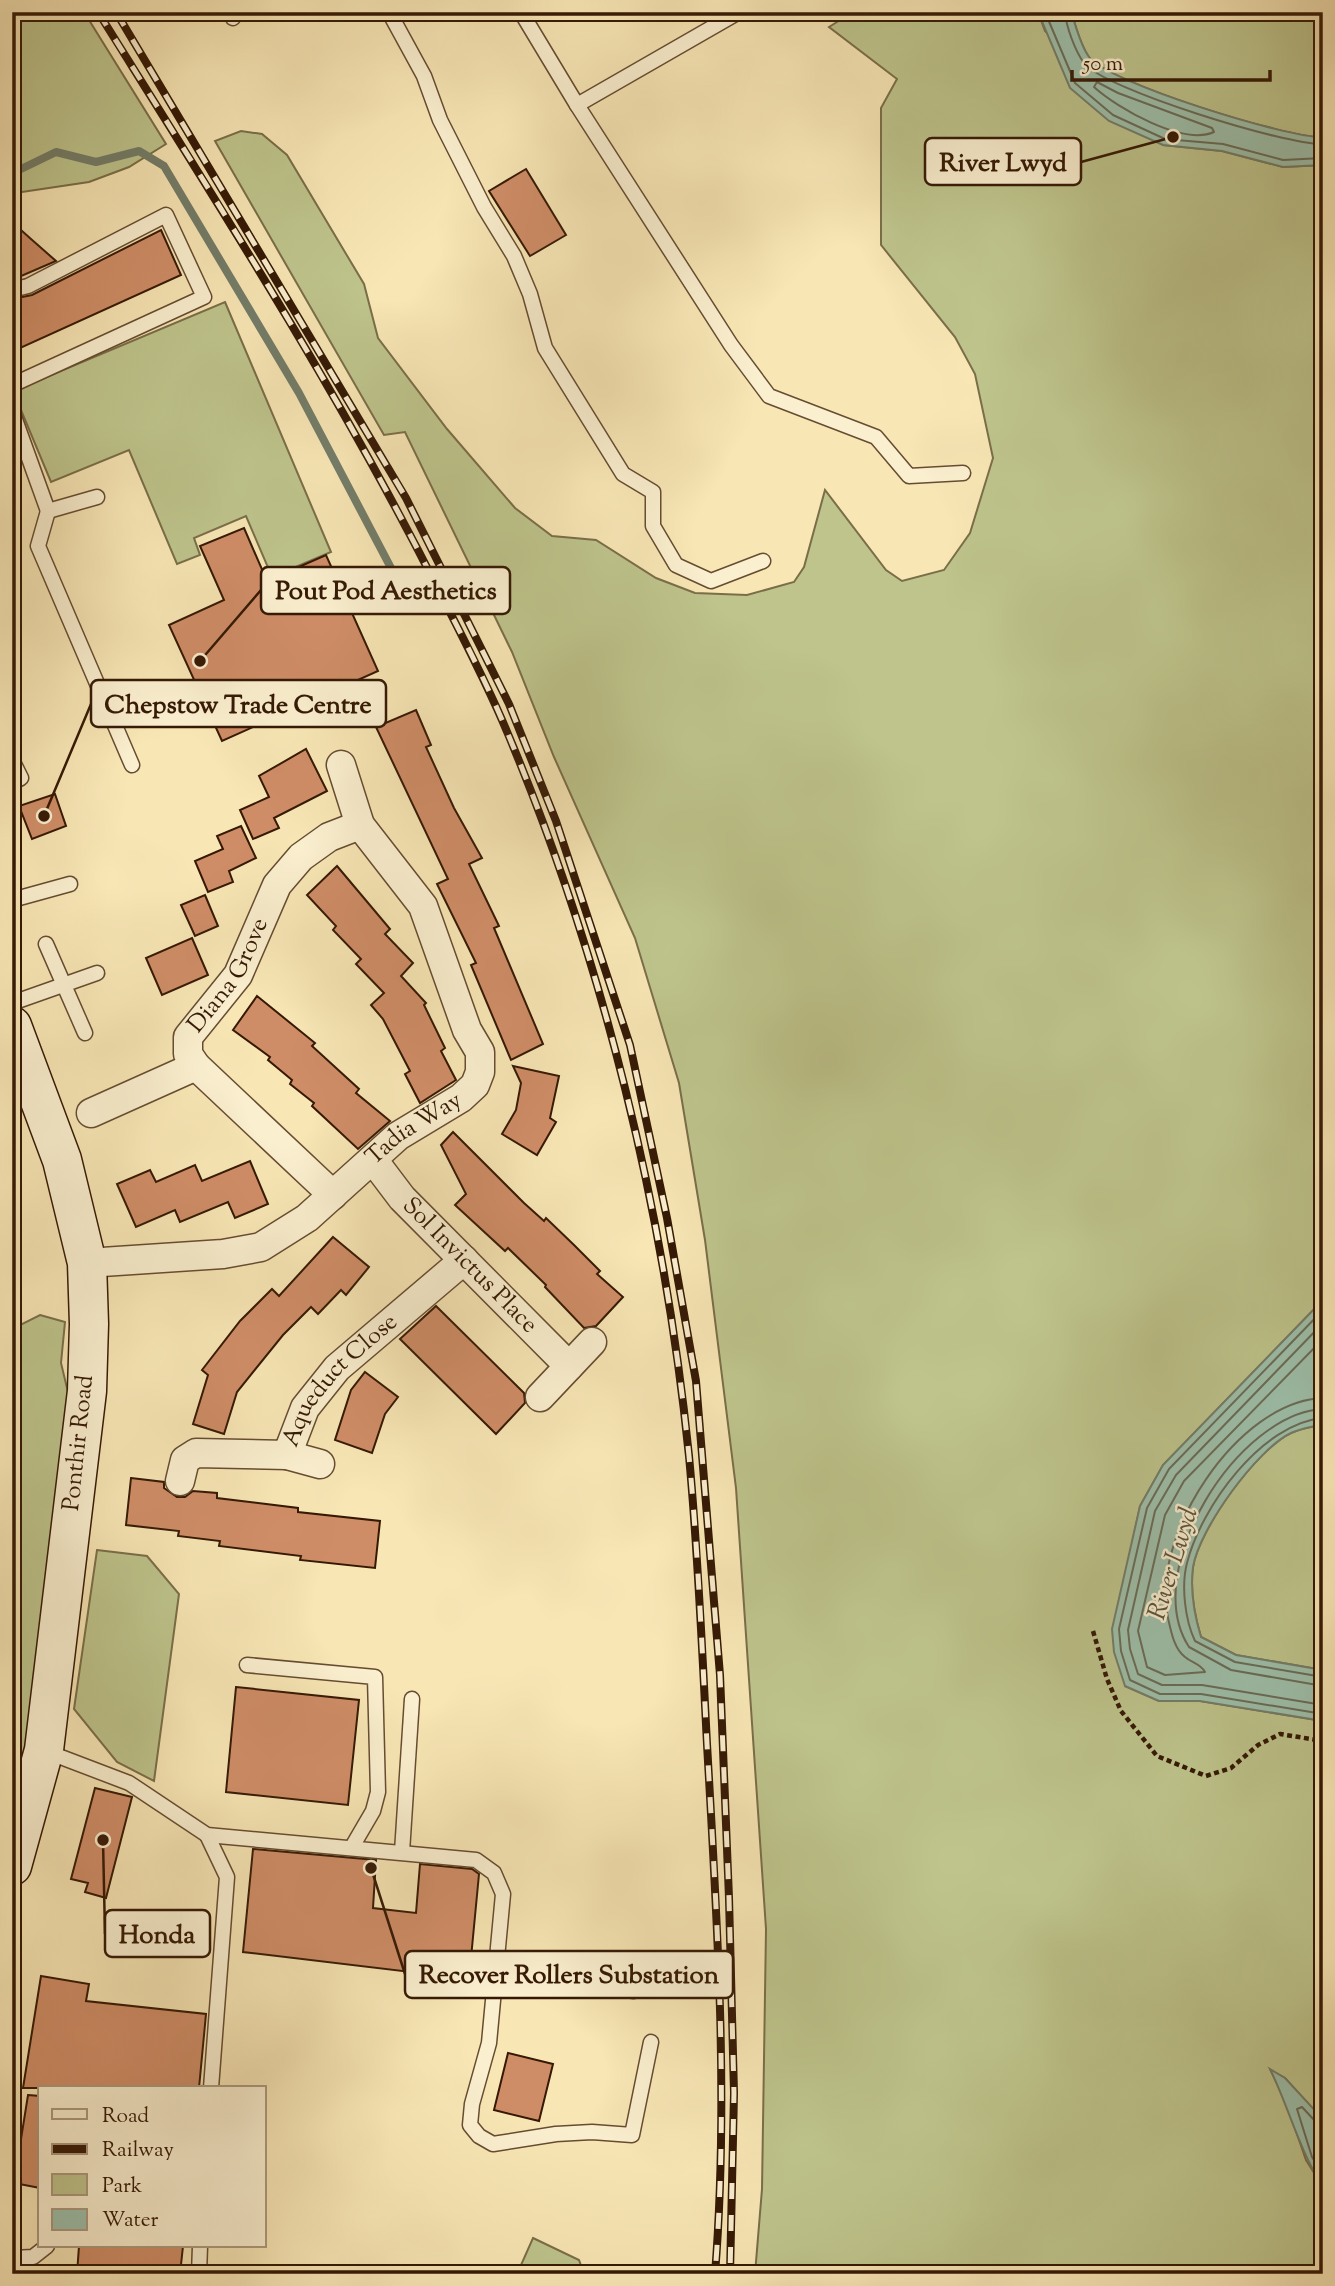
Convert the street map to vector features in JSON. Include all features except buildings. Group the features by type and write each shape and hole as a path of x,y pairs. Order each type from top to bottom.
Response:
{"main road":[{"name":"Ponthir Road","path":"12,1026 62,1160 87,1263 87,1391 44,1750 12,1866"}],"street":[{"path":"341,765 360,825"},
{"name":"Diana Grove","path":"333,1195 196,1066 188,1054 188,1037 238,975 277,885 301,857 328,837 360,825"},
{"name":"Tadia Way","path":"87,1263 223,1254 261,1247 307,1218 398,1136 461,1098 475,1084 480,1072 480,1052 463,1020 423,906 360,825"},
{"path":"91,1113 196,1066"},
{"name":"Sol Invictus Place","path":"373,1161 402,1198 569,1366"},
{"name":"Aqueduct Close","path":"180,1481 185,1460 195,1453 287,1455 305,1408 337,1368 464,1260"},
{"path":"540,1397 592,1342"},
{"path":"287,1455 320,1464"}],"lane":[{"path":"389,12 424,76 440,120 484,207 514,256 530,294 545,348 623,474 653,492 653,526 676,565 711,581 763,561"},
{"path":"521,12 731,345 769,396 876,437 909,477 963,472"},
{"path":"578,105 740,12"},
{"path":"12,290 28,286 166,215 204,297 12,385"},
{"path":"12,411 48,511 38,547 132,765"},
{"path":"48,511 97,497"},
{"path":"12,760 21,778 12,783"},
{"path":"12,900 70,884"},
{"path":"46,944 85,1032"},
{"path":"12,1003 97,973"},
{"path":"247,1665 375,1677 378,1792 373,1811 352,1847"},
{"path":"402,1852 412,1699"},
{"path":"44,1750 129,1783 207,1835 476,1860 494,1873 503,1894 498,1972 489,2043 472,2104 471,2125 479,2136 493,2144 556,2134 632,2134 651,2042"},
{"path":"207,1835 226,1877 211,2086"},
{"path":"498,1972 634,1991"},
{"path":"12,2258 33,2256 44,2248"},
{"path":"199,2274 200,2248"}],"path":[{"path":"1093,1631 1107,1679 1121,1711 1157,1756 1206,1776 1231,1769 1258,1745 1280,1734 1323,1741"}],"green space":[{"path":"12,12 84,12 166,144 129,167 89,182 22,192 12,190"},
{"path":"853,12 1038,12 1045,31 1163,145 1222,151 1283,167 1323,165 1323,1300 1163,1465 1140,1506 1132,1544 1125,1686 1159,1701 1200,1701 1323,1721 1323,2114 1320,2117 1285,2078 1271,2071 1286,2102 1306,2160 1323,2187 1323,2274 755,2274 762,2189 766,1929 736,1488 705,1240 679,1083 635,938 554,757 512,652 405,432 384,435 215,141 241,131 262,134 287,155 364,284 378,338 447,429 515,508 552,536 596,540 656,578 695,593 747,595 794,582 804,567 825,490 886,570 902,581 944,570 970,533 993,458 975,374 955,337 881,245 881,108 897,79 829,27"},
{"path":"1071,12 1323,12 1323,137 1275,129 1200,107 1162,94 1103,68 1086,52"},
{"path":"225,302 331,552 272,577 246,516 194,538 200,555 177,564 129,450 51,482 13,391"},
{"path":"40,1315 65,1322 61,1363 72,1409 31,1751 12,1819 12,1329"},
{"path":"1323,1424 1323,1670 1236,1655 1201,1637 1192,1584 1198,1551 1218,1512 1262,1455 1291,1433"},
{"path":"97,1550 147,1556 179,1594 154,1781 117,1762 74,1709"},
{"path":"533,2238 579,2260 584,2274 517,2274"}],"water":[{"path":"1038,12 1071,12 1089,57 1103,68 1128,80 1239,119 1275,129 1323,137 1323,165 1283,167 1222,151 1163,145 1109,121 1070,88"},
{"path":"1323,1300 1323,1424 1291,1433 1262,1455 1247,1472 1206,1532 1193,1567 1192,1584 1201,1637 1236,1655 1323,1670 1323,1721 1200,1701 1159,1701 1125,1686 1114,1652 1112,1629 1140,1506 1163,1465"},
{"path":"1270,2069 1285,2078 1320,2116 1323,2114 1323,2187 1307,2158"}],"waterway":[{"path":"12,168 21,169 56,152 96,162 139,151 164,166 299,393 411,606"}],"railway":[{"path":"98,12 315,365 397,510 454,620 500,715 542,821 601,998 646,1180 664,1272 689,1456 700,1600 720,2009 721,2142 715,2274"},
{"path":"116,12 406,498 509,704 556,821 630,1045 667,1218 696,1381 720,1675 734,2093 730,2274"}],"place":[{"name":"River Lwyd","path":"1173,137"},
{"name":"Pout Pod Aesthetics","path":"200,661"},
{"name":"Chepstow Trade Centre","path":"44,816"},
{"name":"Honda","path":"103,1840"},
{"name":"Recover Rollers Substation","path":"371,1868"}]}
